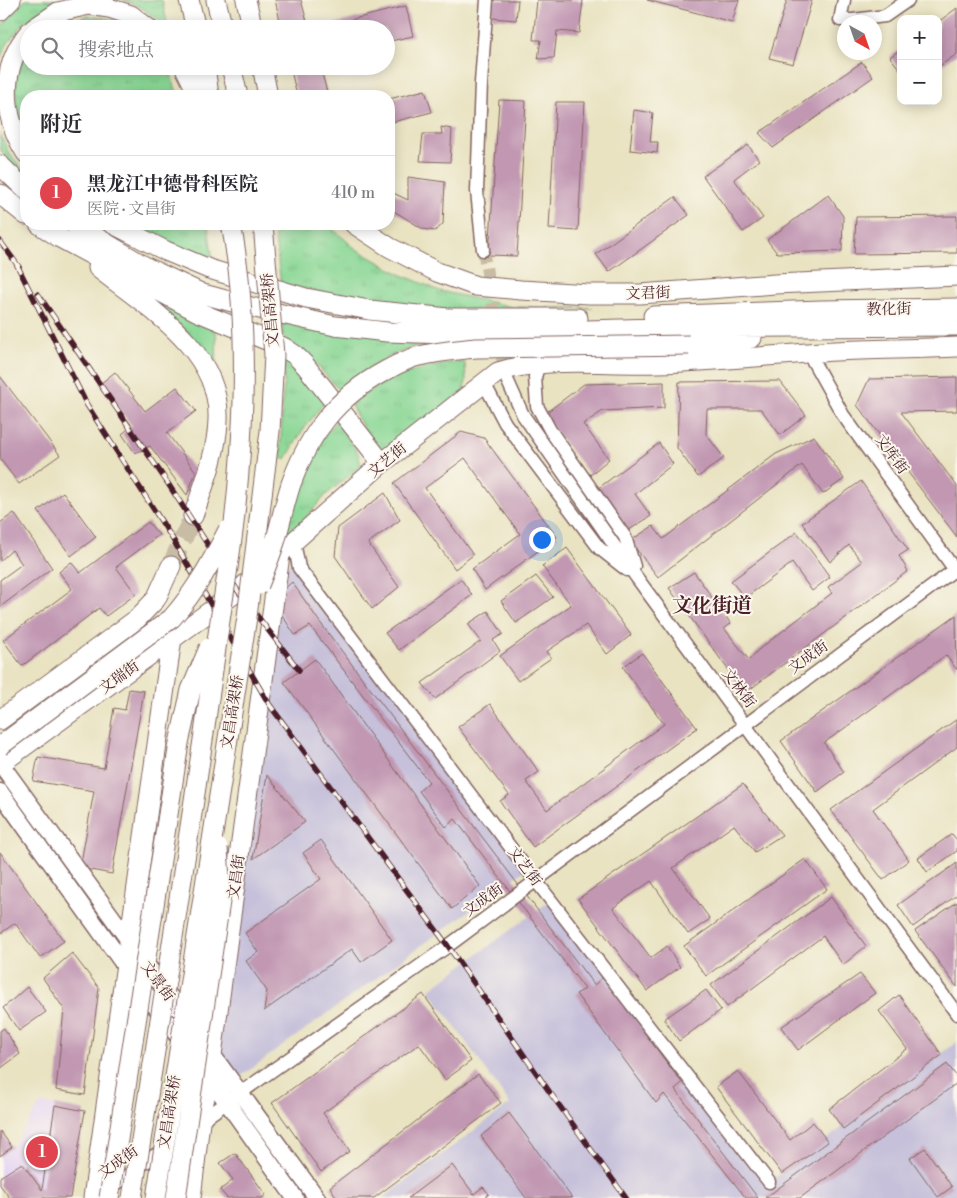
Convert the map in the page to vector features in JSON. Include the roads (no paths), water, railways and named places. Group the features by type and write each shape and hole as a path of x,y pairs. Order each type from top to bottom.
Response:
{"highway":[{"path":"0,11 11,0"},
{"path":"189,0 194,20"},
{"path":"216,0 221,20"},
{"path":"246,0 251,20"},
{"path":"46,20 58,12 89,5 131,14 138,20"},
{"path":"20,44 11,55 4,78 4,97 8,116 20,143"},
{"path":"188,75 195,90"},
{"path":"206,75 208,90"},
{"path":"233,75 237,90"},
{"path":"264,75 267,90"},
{"path":"0,165 20,184"},
{"path":"0,194 20,210"},
{"path":"48,230 168,323 206,366 216,392 218,420 215,448 193,516"},
{"path":"84,230 146,267 203,294 335,326 387,332 447,334 655,328 822,319"},
{"path":"125,230 166,251 209,269 306,298 369,310 448,318 822,319"},
{"name":"文昌高架桥","path":"132,1198 235,515 242,429 243,341 233,230"},
{"name":"文昌高架桥","path":"156,1198 247,617 270,431 274,355 264,230"},
{"name":"文君街","path":"363,230 389,247 437,272 476,286 588,294 640,294 775,284 957,276"},
{"path":"60,238 196,311 283,347 295,355 306,366 382,463"},
{"path":"708,290 822,319"},
{"name":"教化街","path":"822,319 957,308"},
{"path":"721,343 822,319"},
{"name":"教化街","path":"822,319 957,326"},
{"path":"247,617 275,542 291,484 306,448 321,423 342,400 365,382 393,366 418,356 476,348 721,343 836,351"},
{"path":"484,383 498,372 517,366 539,364 655,364 750,359 836,351 957,347"},
{"name":"文艺街","path":"238,591 382,463 484,383"},
{"path":"0,746 172,618 192,595 211,563 235,515"},
{"name":"文昌街","path":"191,1198 200,1122 209,1078 280,555"},
{"path":"0,720 137,619 156,599 171,566"},
{"name":"文瑞街","path":"0,764 238,591"},
{"path":"109,1198 179,744 191,690 219,626"},
{"path":"93,1198 172,638"},
{"path":"176,1198 221,895 216,814"}],"main road":[{"name":"文景街","path":"0,764 318,1198"},
{"name":"文景街","path":"0,792 125,966 296,1198"}],"street":[{"path":"483,250 477,191 481,83 487,0"},
{"path":"844,0 840,20 885,16 908,0"},
{"name":"文库街","path":"809,354 844,415 956,569"},
{"path":"539,364 535,377 537,406 550,430 625,538 637,578"},
{"name":"文林街","path":"504,375 523,415 637,578 957,1014"},
{"path":"484,383 505,423 599,548 637,578"},
{"name":"文艺街","path":"294,542 299,568 536,881 769,1182"},
{"name":"文成街","path":"97,1198 536,881 956,569"}],"tunnel":[{"path":"483,250 505,375"},
{"path":"171,566 193,516"}],"railway":[{"path":"0,241 19,267"},
{"path":"16,263 87,405 172,538 269,704 448,946 626,1198"},
{"path":"38,294 165,479 238,591 299,670"}],"place":[{"name":"黑龙江中德骨科医院","path":"42,1152"}],"district":[{"name":"文化街道","path":"712,605"}]}
